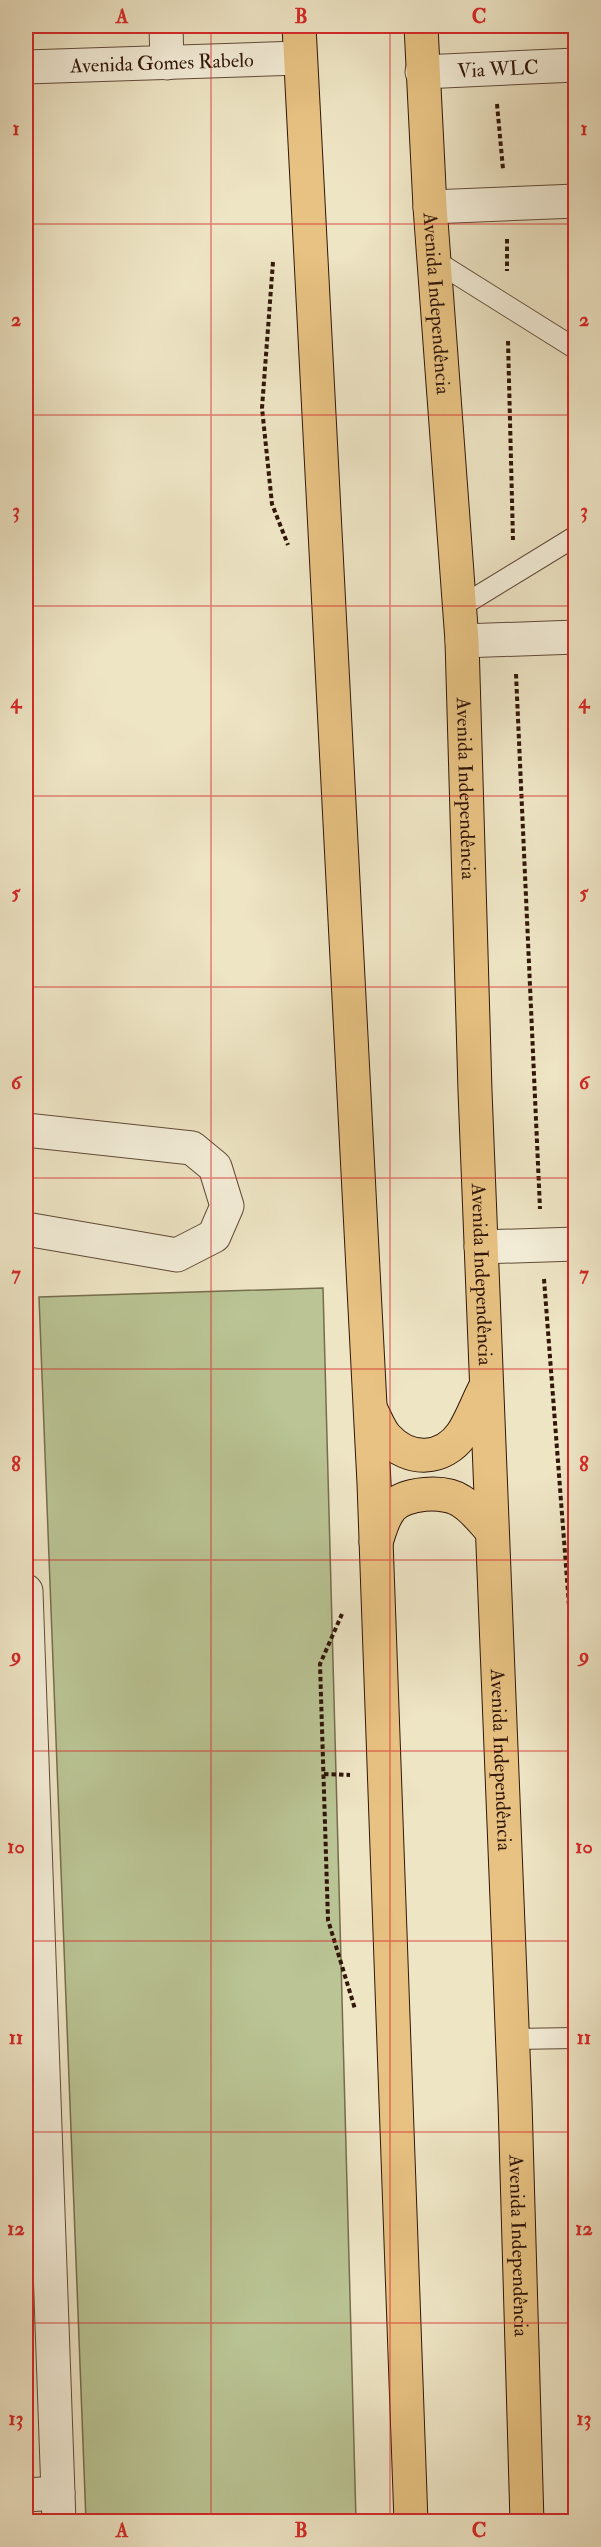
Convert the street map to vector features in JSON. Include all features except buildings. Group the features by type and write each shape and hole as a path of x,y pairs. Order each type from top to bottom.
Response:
{"main road":[{"path":"299,26 370,1408 411,2522"},
{"name":"Avenida Independência","path":"421,26 430,207 462,641 491,1530 513,2039 527,2522"},
{"path":"370,1408 386,1437 403,1452 426,1457 447,1450 462,1433 487,1385"},
{"path":"376,1542 390,1508 399,1501 414,1497 449,1495 460,1499 491,1530"}],"street":[{"path":"166,26 168,63"},
{"name":"Avenida Gomes Rabelo","path":"26,67 300,58"},
{"name":"Via WLC","path":"422,72 576,65"},
{"path":"430,207 576,201"},
{"path":"462,641 576,637"},
{"path":"26,1130 192,1148 215,1167 227,1206 214,1236 177,1255 26,1229"},
{"path":"481,1248 576,1244"},
{"path":"26,1591 29,1791 59,2507 26,2495"}],"lane":[{"path":"434,260 576,349"},
{"path":"460,607 513,572 576,536"},
{"path":"513,2039 576,2038"}],"path":[{"path":"496,26 494,68 506,204 513,572"},
{"path":"273,261 261,408 272,504 292,555"},
{"path":"514,639 541,1245 576,1697"},
{"path":"345,1605 320,1664 328,1920 357,2018"}],"green space":[{"path":"323,1288 356,2521 86,2521 39,1297"}]}
